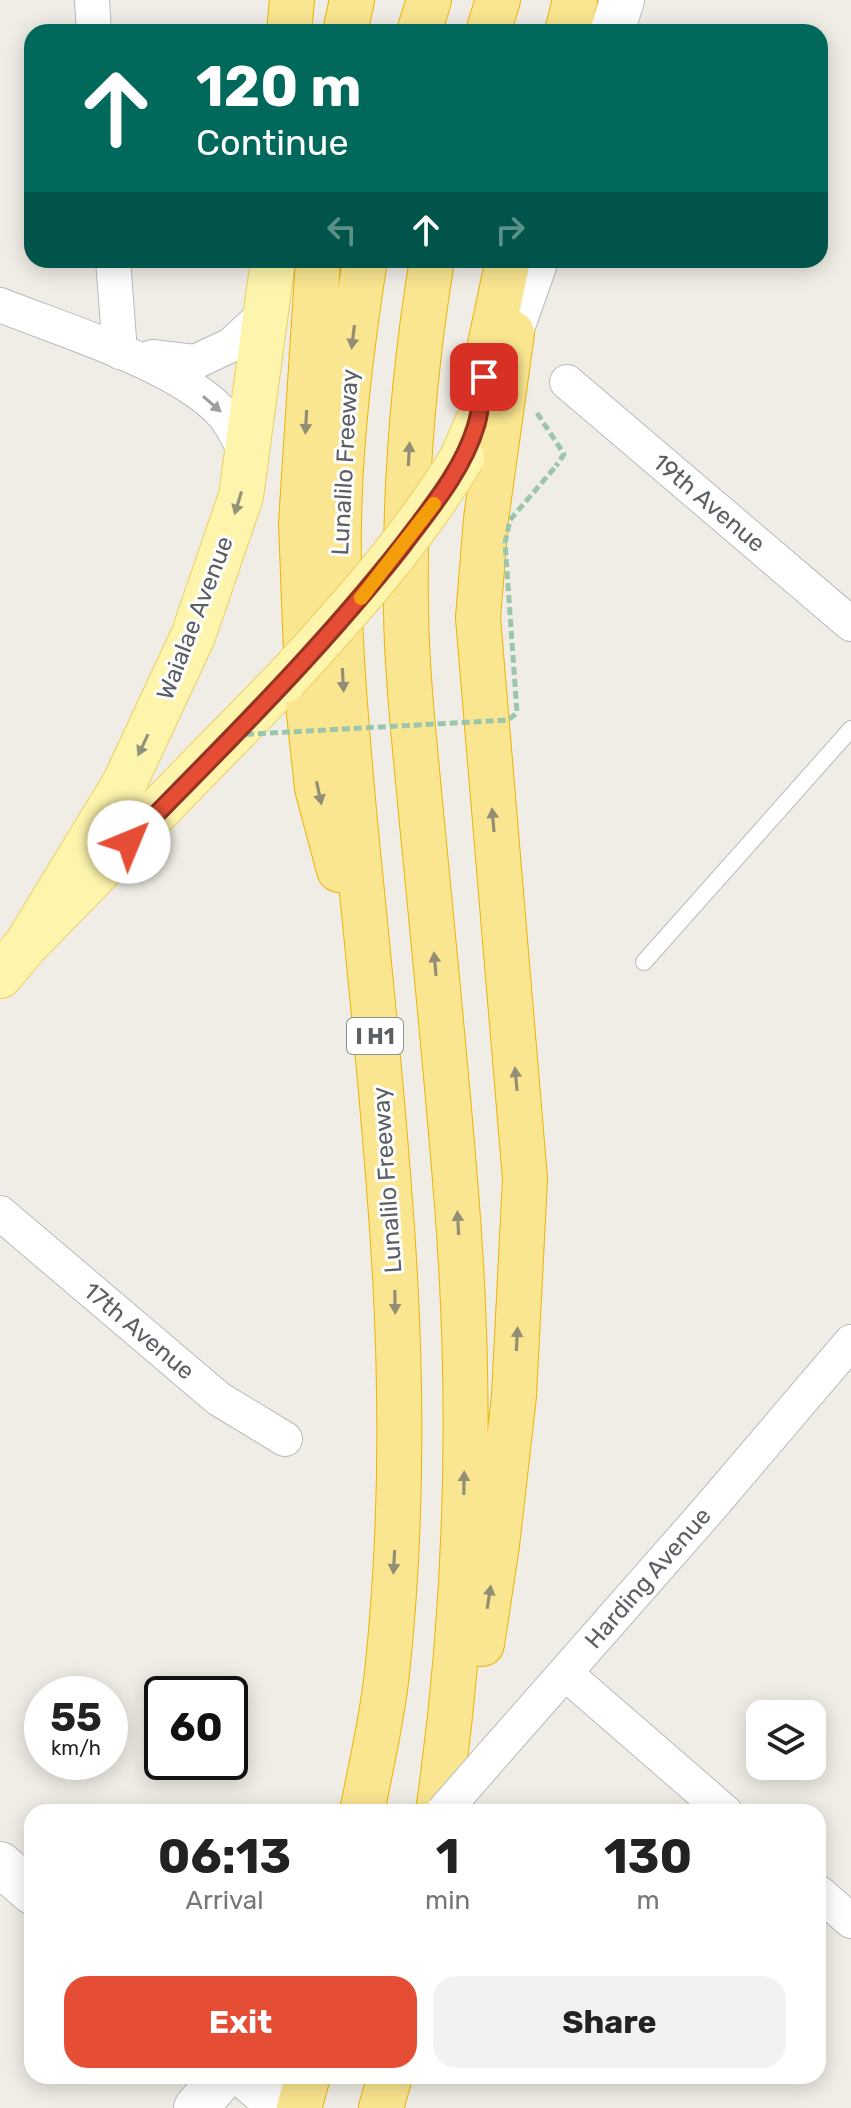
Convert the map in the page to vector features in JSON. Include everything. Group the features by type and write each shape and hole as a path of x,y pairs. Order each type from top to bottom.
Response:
{"highway":[{"path":"290,24 292,0"},
{"path":"347,24 352,0"},
{"path":"422,24 429,0"},
{"path":"490,24 498,0"},
{"path":"569,24 575,0"},
{"path":"317,268 301,523 308,704 317,788 372,996"},
{"name":"Lunalilo Freeway","path":"363,1804 387,1675 398,1485 390,1191 345,711 340,620 339,524 345,412 364,268"},
{"path":"431,268 410,429 406,615 411,703 456,1183 462,1298 464,1484 460,1582 442,1804"},
{"path":"469,442 506,268"},
{"path":"455,1804 470,1728 499,1530 514,1396 525,1179 478,618 486,519 512,333"},
{"path":"299,2108 306,2084"}],"main road":[{"path":"306,24 311,0"},
{"path":"614,24 622,0"},
{"name":"Waialae Avenue","path":"13,960 124,784 193,636 241,496 272,268"},
{"name":"Waialae Avenue","path":"13,960 285,680 370,587 431,508 469,442 512,333 533,268"},
{"path":"0,1864 24,1885"},
{"path":"196,2108 216,2084"},
{"path":"254,2084 282,2108"}],"street":[{"path":"92,0 94,24"},
{"path":"114,268 120,352"},
{"path":"0,305 187,382 224,414 248,457"},
{"path":"120,352 195,362 231,345 268,311"},
{"name":"19th Avenue","path":"567,382 851,624"},
{"name":"17th Avenue","path":"0,1213 219,1399 285,1439"},
{"name":"Harding Avenue","path":"448,1804 851,1342"},
{"path":"565,1673 716,1804"},
{"path":"826,1899 851,1921"}],"lane":[{"path":"644,962 851,729"}],"path":[{"path":"234,735 514,718 517,713 505,543 510,520 556,466"}],"slow traffic":[{"path":"361,598 434,504"}],"route":[{"path":"129,842 252,716 370,587 431,508 462,458 476,425 484,377"}]}
